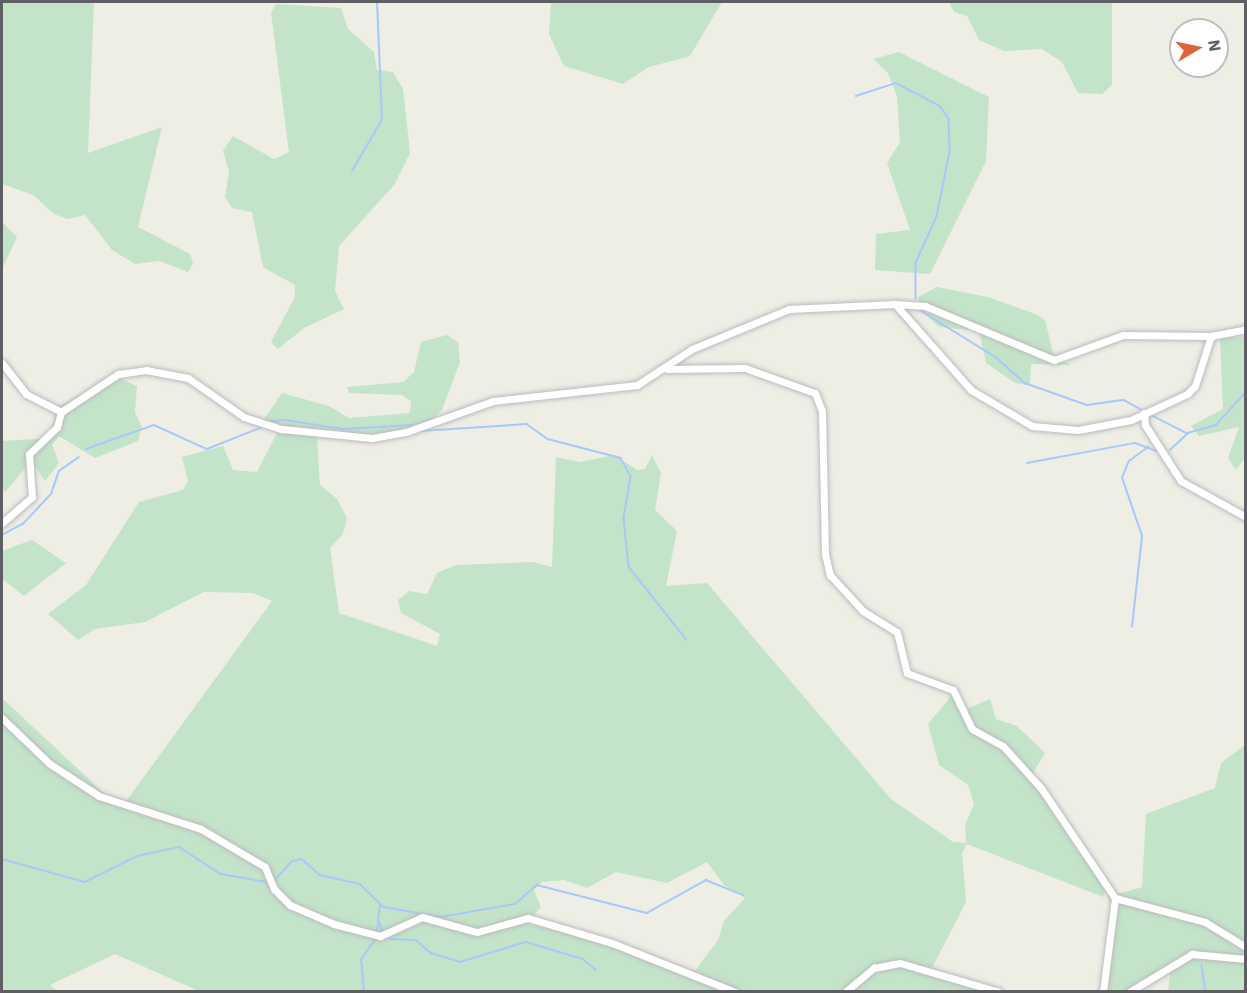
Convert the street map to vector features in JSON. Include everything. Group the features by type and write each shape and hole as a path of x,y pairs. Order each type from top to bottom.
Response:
{"street":[{"path":"895,304 964,385 1032,426 1078,430 1144,413 1191,391 1211,336"},
{"path":"2,523 32,497 29,454 57,428 61,412 110,376 146,370 201,383 244,417 267,424 327,437 372,438 406,432 483,403 630,387 667,369 692,349 789,309 895,304 925,306 1054,360 1124,335 1211,336 1245,329"},
{"path":"2,363 26,394 61,412"},
{"path":"667,369 745,368 815,393 822,411 825,554 830,575 863,611 897,632 907,673 955,693 972,729 1003,746 1041,788 1115,898 1206,922 1245,947"},
{"path":"1144,413 1145,425 1181,481 1245,517"},
{"path":"2,718 50,764 107,801 176,818 257,861 283,899 311,915 380,936 422,917 477,932 528,918 612,943 735,992"},
{"path":"1102,992 1115,898"},
{"path":"1129,992 1192,954 1245,959"},
{"path":"845,992 874,968 900,963 999,992"}],"green space":[{"path":"2,2 94,2 88,153 162,127 138,227 190,254 193,263 188,272 160,261 135,264 112,250 85,215 67,219 54,214 33,195 2,184"},
{"path":"551,2 722,2 690,56 649,67 623,84 564,66 549,34"},
{"path":"949,2 1112,2 1112,85 1102,94 1078,93 1062,62 1042,49 1004,51 979,40 967,16 954,12"},
{"path":"276,4 341,8 348,29 374,52 377,70 393,72 403,89 410,153 394,185 339,246 335,291 344,309 304,328 278,349 271,342 295,297 295,285 263,267 252,212 232,208 225,197 229,171 223,151 233,136 274,159 289,152 271,13"},
{"path":"899,52 989,97 986,161 930,274 875,270 876,234 910,230 887,163 900,142 897,96 888,73 873,59"},
{"path":"2,222 17,237 2,269"},
{"path":"937,287 988,297 1038,315 1045,320 1054,357 1071,365 1031,364 1030,385 1015,383 986,363 979,331 939,327 921,310 918,297"},
{"path":"447,335 458,342 460,362 442,410 428,423 359,440 317,436 320,485 337,499 347,518 343,534 330,548 339,613 437,646 440,634 401,613 398,600 409,591 427,594 437,573 456,565 533,562 552,567 556,457 580,462 614,455 637,470 645,469 652,455 661,473 655,510 677,531 666,586 707,583 891,799 953,842 966,843 965,825 974,804 968,785 939,765 928,724 956,690 967,709 990,699 996,719 1017,726 1045,753 1032,775 1118,894 1142,887 1146,814 1215,788 1221,763 1245,745 1245,991 1168,991 1170,974 1145,983 1138,991 1105,991 1116,915 1105,891 1103,897 967,844 962,853 966,902 932,968 999,991 201,992 115,954 50,985 58,991 2,991 2,698 108,797 124,804 272,601 252,593 204,592 145,622 95,629 78,640 48,614 86,585 139,502 183,490 188,481 182,457 223,446 233,470 257,472 280,427 262,422 282,393 329,406 349,418 410,413 411,401 402,395 349,393 347,387 403,382 414,372 421,342","holes":["707,862 724,885 745,898 724,921 718,940 692,975 601,940 527,924 541,907 534,890 542,882 564,880 587,888 616,872 667,883"]},
{"path":"1245,337 1245,458 1236,470 1228,458 1239,427 1199,436 1191,426 1223,409 1220,338"},
{"path":"115,376 137,386 135,412 142,427 138,441 95,458 59,436 52,445 59,463 45,481 31,461 5,492 2,489 2,441 50,438 57,407"},
{"path":"32,540 66,563 24,596 2,579 2,551"}],"waterway":[{"path":"352,171 382,120 377,2"},
{"path":"856,96 896,83 940,106 949,119 950,152 937,217 916,263 916,299"},
{"path":"918,309 997,358 1025,383 1087,405 1124,400 1144,411"},
{"path":"1170,450 1188,433 1216,425 1246,392"},
{"path":"1153,416 1187,433"},
{"path":"268,422 285,420 344,429 412,425"},
{"path":"420,431 527,424 548,439 621,458 631,477 624,518 629,567 686,639"},
{"path":"86,449 154,425 207,449 260,428"},
{"path":"1027,463 1135,443 1157,451"},
{"path":"1132,627 1142,536 1122,478 1129,461 1148,447"},
{"path":"2,535 23,524 51,494 59,471 79,457"},
{"path":"2,859 85,882 137,856 179,847 221,874 268,882"},
{"path":"274,881 292,861 302,859 320,875 360,884 384,907 441,917 515,904 537,885 647,913 706,880 743,895"},
{"path":"377,932 380,905"},
{"path":"379,921 383,931"},
{"path":"364,992 361,960 376,938"},
{"path":"389,939 416,940 431,953 460,962 526,942 583,959 596,970"},
{"path":"1202,965 1206,992"}]}
